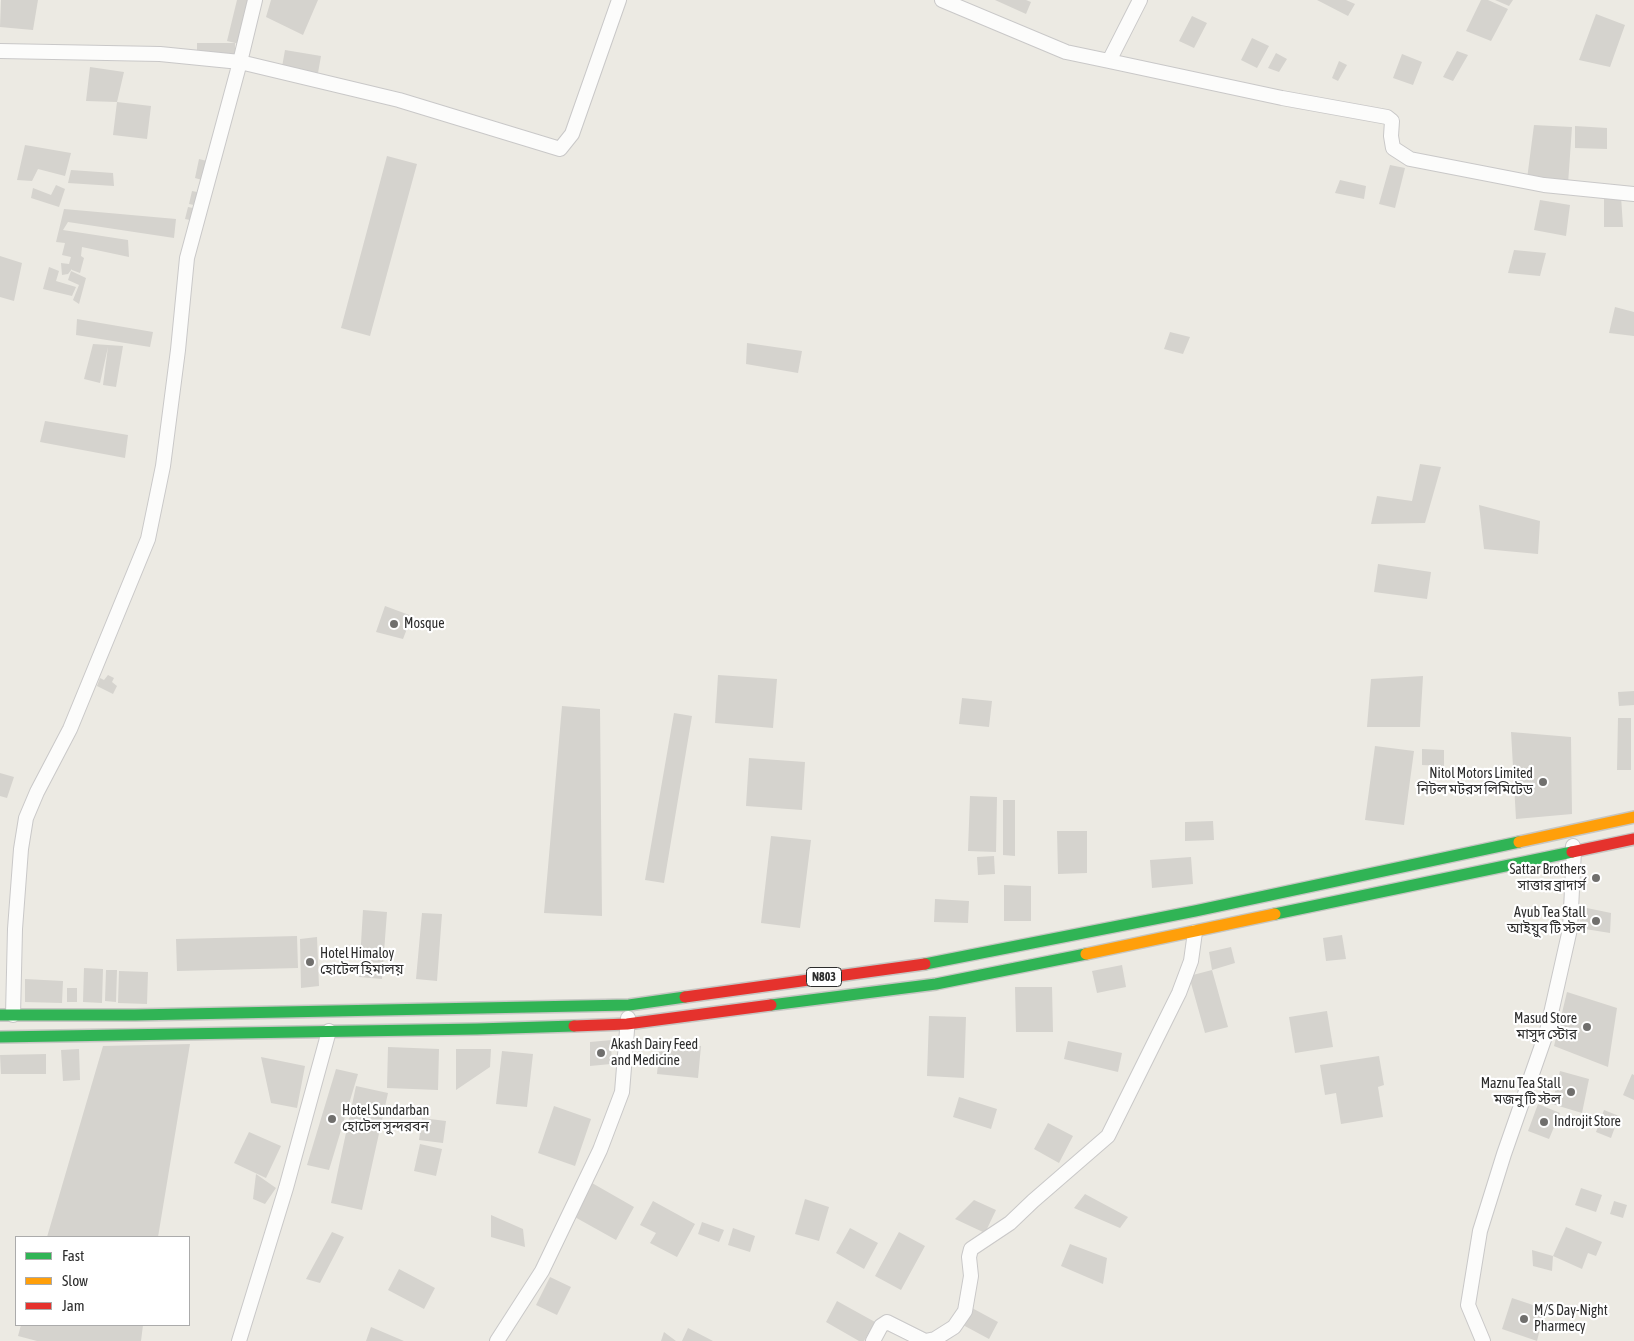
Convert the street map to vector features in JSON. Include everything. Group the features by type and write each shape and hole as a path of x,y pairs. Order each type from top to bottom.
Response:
{"highway":[{"name":"N803","path":"7,1015 135,1015 629,1005 934,963 1186,913 1634,817"},
{"name":"N803","path":"0,1037 477,1029 628,1024 936,984 1195,932 1634,838"},
{"path":"1353,878 1358,896"},
{"path":"934,963 936,984"},
{"path":"838,975 840,996"},
{"path":"477,1029 479,1009"},
{"path":"133,1035 135,1015"}],"street":[{"path":"7,1015 20,849 26,818 37,792 70,729 148,539 164,456 178,350 187,258 256,0"},
{"path":"0,51 160,54 240,62 400,100 560,148 572,134 619,0"},
{"path":"942,0 1066,52 1282,98 1387,118 1392,121 1391,136 1393,148 1410,159 1544,185 1634,194"},
{"path":"1109,61 1140,0"},
{"path":"1482,1341 1468,1305 1480,1230 1504,1154 1547,1031 1570,929 1574,850 1569,831"},
{"path":"873,1341 881,1326 887,1322 925,1341 935,1339 954,1327 965,1311 971,1276 970,1249 1010,1223 1108,1136 1179,993 1191,961 1195,932"},
{"path":"497,1341 542,1271 600,1150 622,1092 629,1005"},
{"path":"239,1341 286,1188 329,1031"}],"building":[{"path":"1,0 38,0 33,30 0,27"},
{"path":"237,0 251,0 241,44 227,41"},
{"path":"271,0 318,0 303,35 266,17"},
{"path":"995,0 1026,0 1031,2 1026,14"},
{"path":"1317,0 1346,0 1355,4 1348,16"},
{"path":"1481,0 1488,0 1508,9 1491,41 1466,31"},
{"path":"1495,0 1513,0 1509,6"},
{"path":"1596,14 1625,25 1610,67 1579,60"},
{"path":"1192,16 1207,23 1194,48 1179,41"},
{"path":"1252,38 1269,46 1257,68 1241,60"},
{"path":"197,43 235,43 235,55 197,56"},
{"path":"285,50 321,56 318,73 282,67"},
{"path":"1457,51 1468,55 1453,81 1443,77"},
{"path":"1276,53 1287,59 1279,72 1268,68"},
{"path":"1402,54 1422,62 1413,85 1393,78"},
{"path":"1339,61 1347,65 1338,81 1332,78"},
{"path":"90,67 124,72 117,102 86,101"},
{"path":"117,102 151,106 147,139 113,135"},
{"path":"1534,125 1572,127 1568,184 1527,179"},
{"path":"1575,126 1607,128 1607,149 1575,148"},
{"path":"25,145 71,153 65,176 38,169 32,181 17,180"},
{"path":"387,156 417,164 370,336 341,328"},
{"path":"199,159 207,161 202,180 195,178"},
{"path":"1390,165 1405,168 1395,208 1379,204"},
{"path":"71,170 113,173 114,186 68,183"},
{"path":"1340,180 1366,186 1364,199 1335,193"},
{"path":"56,185 65,189 59,207 31,198 33,188 51,195"},
{"path":"192,191 202,193 199,206 189,204"},
{"path":"1604,195 1621,196 1623,227 1604,227"},
{"path":"1540,200 1570,205 1566,236 1534,230"},
{"path":"188,207 198,209 195,221 185,219"},
{"path":"64,209 176,219 174,238 68,222 63,230 128,240 129,257 82,247 81,256 84,258 80,273 72,269 68,274 62,275 61,263 69,264 71,257 62,255 65,243 56,242"},
{"path":"1514,250 1546,253 1540,276 1508,273"},
{"path":"0,256 22,263 14,301 0,297"},
{"path":"49,267 59,271 56,281 76,287 72,296 43,289"},
{"path":"71,271 86,278 79,304 73,300 79,285 68,280"},
{"path":"1615,307 1634,312 1634,336 1609,333"},
{"path":"77,319 153,332 150,347 76,335"},
{"path":"1170,332 1190,337 1183,354 1164,349"},
{"path":"747,343 802,351 798,373 746,364"},
{"path":"93,344 123,346 116,387 103,385 108,347 100,383 84,379"},
{"path":"45,421 128,435 125,458 40,442"},
{"path":"1420,464 1441,467 1425,523 1371,524 1377,496 1412,501"},
{"path":"1479,505 1540,521 1538,554 1484,549"},
{"path":"1378,564 1431,572 1427,599 1374,592"},
{"name":"Mosque","path":"385,606 412,616 403,639 376,632"},
{"path":"108,675 114,678 112,682 117,686 113,694 97,686 100,678 104,680"},
{"path":"718,675 777,679 773,728 715,723"},
{"path":"1423,676 1420,727 1367,727 1371,679"},
{"path":"1634,691 1634,705 1619,706 1618,692"},
{"path":"962,698 992,701 989,727 959,724"},
{"path":"562,706 600,709 602,916 544,913"},
{"path":"674,713 692,716 664,883 645,880"},
{"path":"1618,718 1631,718 1631,770 1617,770"},
{"name":"Nitol Motors Limited নিটল মটরস লিমিটেড","path":"1511,732 1571,737 1572,814 1516,819"},
{"path":"1375,746 1414,751 1404,825 1365,820"},
{"path":"1422,749 1444,750 1444,766 1422,765"},
{"path":"749,758 805,762 802,810 746,806"},
{"path":"0,773 14,777 7,798 0,796"},
{"path":"970,796 997,797 996,852 968,851"},
{"path":"1003,800 1015,800 1015,856 1003,855"},
{"path":"1213,821 1214,840 1185,841 1185,822"},
{"path":"1057,831 1087,831 1087,873 1058,874"},
{"path":"771,836 811,840 800,928 761,923"},
{"path":"994,856 995,874 978,875 977,857"},
{"path":"1191,857 1193,884 1152,888 1150,860"},
{"path":"1004,885 1031,886 1031,921 1004,921"},
{"path":"935,899 969,901 968,923 934,922"},
{"name":"Ayub Tea Stall আইয়ুব টি স্টল","path":"1582,907 1611,913 1610,933 1579,928"},
{"path":"363,910 387,912 382,979 359,977"},
{"path":"422,913 442,914 437,981 416,979"},
{"path":"1342,935 1346,959 1326,961 1323,938"},
{"path":"297,936 298,968 177,971 176,939"},
{"name":"Hotel Himaloy হোটেল হিমালয়","path":"317,937 319,986 301,988 300,939"},
{"path":"1231,947 1235,963 1212,970 1209,952"},
{"path":"1122,965 1126,987 1097,993 1092,971"},
{"path":"84,968 103,969 102,1003 83,1002"},
{"path":"106,970 117,970 116,1002 105,1001"},
{"path":"1212,970 1228,1027 1205,1033 1189,976"},
{"path":"119,971 148,972 147,1004 118,1003"},
{"path":"25,979 63,981 62,1003 25,1002"},
{"path":"1015,987 1052,987 1053,1032 1016,1032"},
{"path":"67,988 77,988 77,1002 67,1002"},
{"name":"Masud Store মাসুদ স্টোর","path":"1567,992 1617,1008 1608,1067 1554,1046"},
{"path":"1327,1011 1333,1047 1295,1053 1289,1017"},
{"path":"929,1016 966,1017 964,1078 927,1076"},
{"name":"Akash Dairy Feed and Medicine","path":"612,1040 611,1064 590,1066 590,1042"},
{"path":"1068,1041 1122,1053 1118,1072 1064,1059"},
{"path":"660,1042 701,1046 698,1078 657,1074"},
{"path":"190,1044 158,1236 47,1236 103,1046"},
{"path":"388,1047 439,1049 438,1090 387,1088"},
{"path":"79,1049 80,1080 63,1081 61,1050"},
{"path":"456,1049 491,1049 490,1067 456,1090"},
{"path":"502,1051 533,1054 527,1107 496,1104"},
{"path":"46,1054 46,1074 1,1074 0,1055"},
{"path":"1379,1056 1384,1085 1378,1087 1383,1117 1341,1124 1336,1093 1325,1095 1320,1065"},
{"path":"261,1057 305,1066 297,1108 271,1103"},
{"name":"Hotel Sundarban হোটেল সুন্দরবন","path":"336,1069 358,1074 329,1170 307,1165"},
{"name":"Maznu Tea Stall মজনু টি স্টল","path":"1560,1071 1589,1079 1582,1113 1552,1104"},
{"path":"1632,1074 1634,1075 1634,1100 1623,1095"},
{"path":"356,1086 388,1093 362,1210 331,1203"},
{"path":"959,1097 997,1109 991,1129 953,1117"},
{"name":"Indrojit Store","path":"1538,1104 1560,1113 1549,1139 1528,1131"},
{"path":"554,1106 591,1119 575,1166 538,1153"},
{"path":"1604,1110 1619,1116 1611,1138 1596,1132"},
{"path":"422,1118 446,1121 443,1143 419,1140"},
{"path":"1048,1123 1073,1136 1059,1163 1034,1149"},
{"path":"249,1132 281,1146 266,1178 234,1163"},
{"path":"420,1144 442,1149 436,1176 414,1171"},
{"path":"256,1174 276,1188 265,1204 253,1199"},
{"path":"592,1183 634,1207 616,1240 573,1216"},
{"path":"1581,1188 1602,1195 1596,1212 1575,1205"},
{"path":"1085,1194 1128,1217 1120,1228 1074,1208"},
{"path":"805,1199 829,1207 819,1241 795,1234"},
{"path":"974,1200 996,1210 985,1233 955,1219"},
{"path":"653,1201 695,1224 677,1257 650,1243 656,1233 640,1225"},
{"path":"1614,1201 1627,1205 1623,1218 1610,1214"},
{"path":"491,1215 523,1229 525,1247 491,1237"},
{"path":"702,1222 724,1230 719,1242 698,1234"},
{"path":"1566,1227 1602,1242 1596,1256 1588,1253 1582,1269 1553,1256"},
{"path":"733,1228 755,1236 750,1252 728,1245"},
{"path":"850,1228 878,1243 864,1269 836,1253"},
{"path":"332,1232 344,1237 320,1283 306,1279"},
{"path":"899,1232 925,1246 901,1290 875,1276"},
{"path":"1070,1244 1107,1258 1103,1284 1061,1266"},
{"path":"1532,1250 1553,1256 1552,1271 1533,1266"},
{"path":"399,1269 435,1288 424,1309 388,1290"},
{"path":"550,1277 571,1287 557,1315 536,1305"},
{"name":"M/S Day-Night Pharmecy","path":"1512,1298 1545,1309 1537,1341 1502,1329"},
{"path":"837,1301 875,1322 864,1341 859,1341 826,1322"},
{"path":"972,1308 998,1322 989,1339 963,1325"},
{"path":"21,1326 143,1326 141,1341 37,1341 18,1336"},
{"path":"371,1327 404,1341 366,1341"},
{"path":"688,1328 713,1341 682,1341"},
{"path":"664,1332 676,1341 661,1341"}],"traffic: fast":[{"path":"925,964 1195,911 1519,842"},
{"path":"1275,914 1572,852"},
{"path":"771,1005 936,984 1086,954"},
{"path":"0,1015 135,1015 629,1005 685,997"},
{"path":"0,1037 574,1026"}],"traffic: slow":[{"path":"1519,842 1634,817"},
{"path":"1086,954 1275,914"}],"traffic: jam":[{"path":"1572,852 1634,839"},
{"path":"685,997 925,964"},
{"path":"574,1026 627,1024 771,1005"}],"place":[{"name":"Mosque","path":"394,624"},
{"name":"Nitol Motors Limited নিটল মটরস লিমিটেড","path":"1543,782"},
{"name":"Sattar Brothers সাত্তার ব্রাদার্স","path":"1596,878"},
{"name":"Ayub Tea Stall আইয়ুব টি স্টল","path":"1596,921"},
{"name":"Hotel Himaloy হোটেল হিমালয়","path":"310,962"},
{"name":"Masud Store মাসুদ স্টোর","path":"1587,1027"},
{"name":"Akash Dairy Feed and Medicine","path":"601,1053"},
{"name":"Maznu Tea Stall মজনু টি স্টল","path":"1571,1092"},
{"name":"Hotel Sundarban হোটেল সুন্দরবন","path":"332,1119"},
{"name":"Indrojit Store","path":"1544,1122"},
{"name":"M/S Day-Night Pharmecy","path":"1524,1319"}]}
